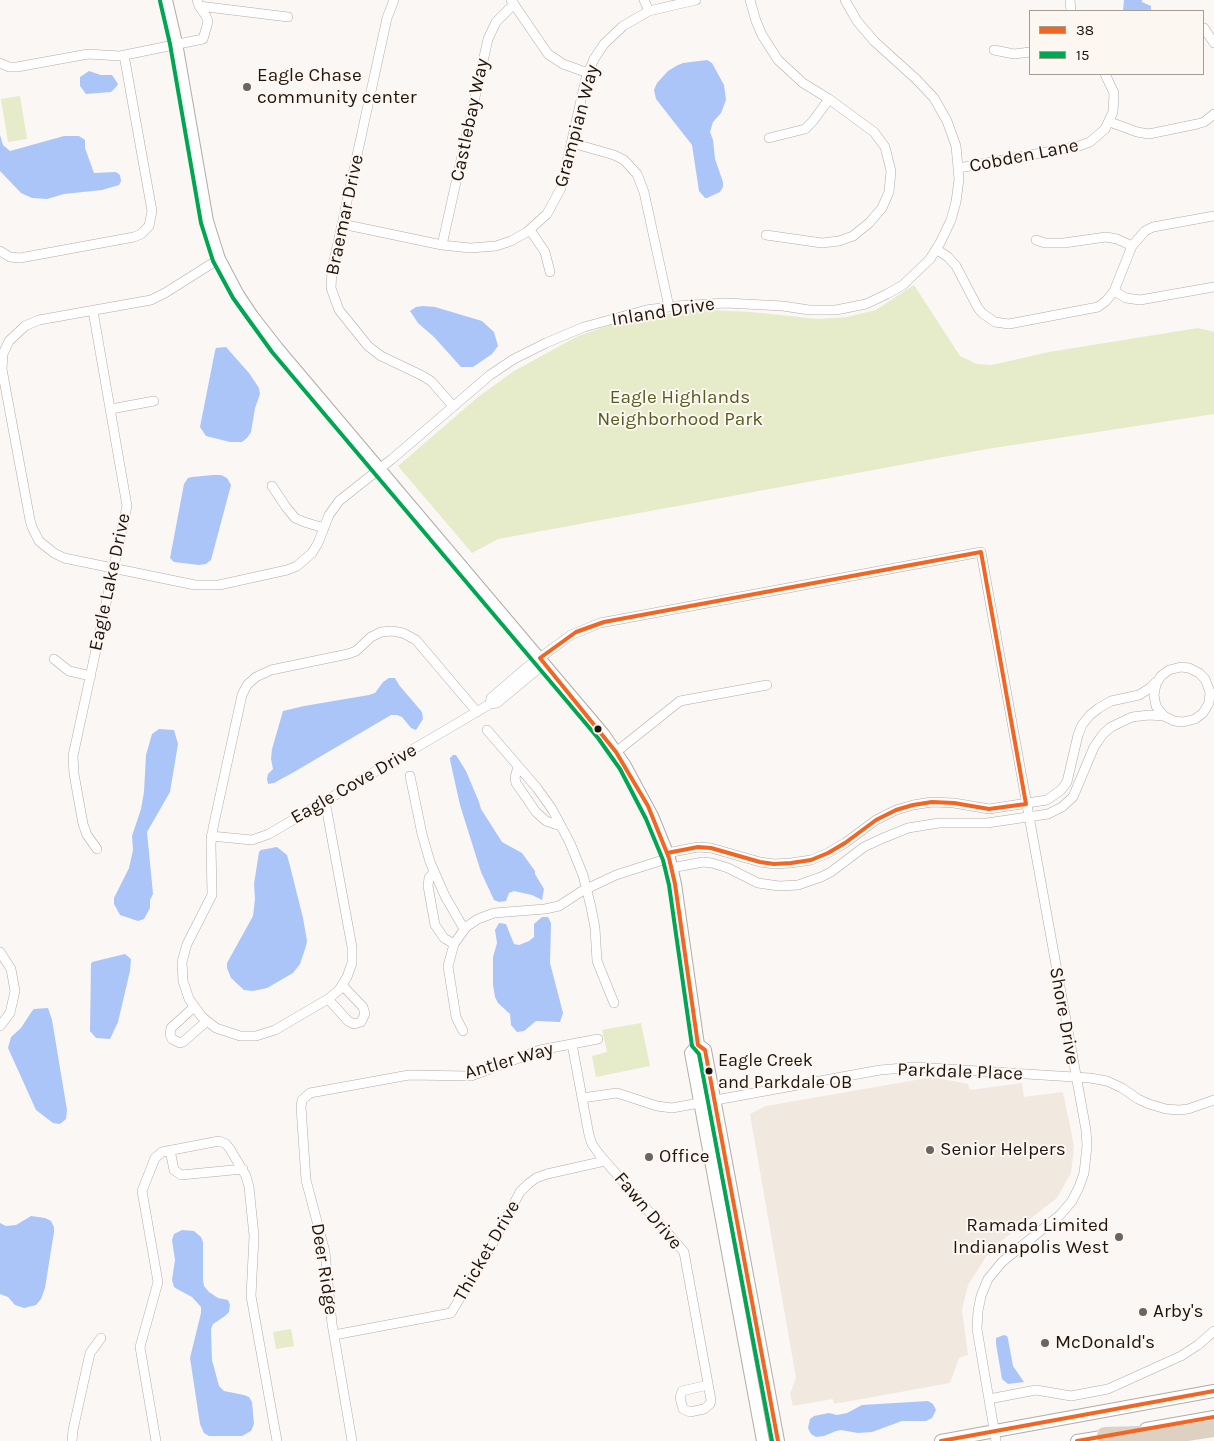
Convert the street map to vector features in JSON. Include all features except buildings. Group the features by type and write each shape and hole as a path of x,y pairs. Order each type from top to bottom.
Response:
{"highway":[{"path":"1106,1436 1174,1434 1214,1428"}],"main road":[{"path":"166,0 176,44 204,209 219,259 232,285 258,324 378,469 542,661 616,752 648,806 669,860 679,908 698,1045 705,1050 778,1441"},
{"path":"698,1045 691,1053 763,1441"},
{"path":"941,1441 995,1436 1214,1391"},
{"path":"1077,1441 1214,1417"}],"street":[{"name":"Braemar Drive","path":"394,0 388,18 342,224 331,277 332,292 337,306 372,350 380,356 424,376 454,406"},
{"path":"644,0 649,12"},
{"name":"Grampian Way","path":"342,224 442,245 481,248 496,246 530,230 544,217 557,199 564,178 588,73 596,56 612,36 629,22 649,12 696,0"},
{"path":"750,0 759,28 774,54 797,78 870,128 882,142 888,154 891,171 886,200 876,217 852,236 839,240 815,243 766,235"},
{"name":"Inland Drive","path":"93,311 40,320 29,324 17,333 8,344 3,358 3,373 30,520 35,534 44,546 57,555 195,585 219,585 287,570 297,566 312,553 332,510 339,501 499,368 546,343 605,320 646,310 669,307 726,303 783,306 810,310 845,309 866,304 890,293 906,282 923,266 946,232 958,194 959,168 954,138 938,104 924,87 874,41 858,21 845,0"},
{"path":"512,2 548,54 563,64 588,73"},
{"name":"Castlebay Way","path":"442,245 488,39 496,22 512,2"},
{"path":"0,63 9,67 17,67 88,54 124,55 203,39 208,22 198,3"},
{"path":"198,3 288,18"},
{"path":"1204,28 1214,42"},
{"path":"994,50 1014,54 1029,52"},
{"path":"0,251 10,257 20,258 134,237 144,231 150,222 152,211 124,55"},
{"path":"1106,75 1112,86 1114,97 1110,122 1137,132 1148,134 1197,124 1204,122 1214,114"},
{"path":"769,138 805,129 829,99"},
{"name":"Cobden Lane","path":"959,168 1083,145 1100,135 1110,122"},
{"path":"572,143 614,155 627,163 639,178 643,188 669,307"},
{"path":"936,249 954,263 980,310 988,318 1002,324 1013,323 1092,309 1103,303 1114,292 1132,246 1150,228 1214,216"},
{"path":"530,230 545,252 550,272"},
{"path":"1036,240 1045,243 1064,244 1106,236 1132,246"},
{"path":"93,311 140,303 156,298 219,259"},
{"path":"1114,292 1126,298 1140,300 1214,287"},
{"name":"Eagle Lake Drive","path":"93,311 127,501 126,513 74,751 73,763 83,824 87,835 97,849"},
{"path":"110,408 154,401"},
{"path":"272,486 287,510 295,518 324,528"},
{"name":"Eagle Cove Drive","path":"211,836 247,840 261,838 490,704 491,698 542,661 576,632 604,622 981,552"},
{"name":"Shore Drive","path":"981,552 1086,1130 1087,1146 1085,1169 1081,1184 1072,1200 1060,1215 999,1265 988,1279 981,1296 977,1329 995,1436"},
{"path":"325,801 352,947 351,966 342,985 328,999 282,1027 260,1035 240,1036 216,1028 194,1007 185,988 182,962 187,944 209,905 213,893 211,836 242,695 247,685 256,677 271,670 356,651 381,632 392,630 403,633 419,643 477,712"},
{"path":"54,659 69,671 91,676"},
{"path":"463,1031 456,1017 449,976 449,960 454,944 464,929 475,920 487,915 558,906 587,889 635,868 669,860 698,847 710,848 754,861 787,864 805,861 828,853 876,820 896,810 913,805 935,802 989,809 1047,800 1063,789 1069,776 1078,734 1082,725 1098,708 1111,701 1138,695 1150,688 1164,673 1171,669 1188,668 1202,676 1208,683 1210,692 1206,708 1195,719 1179,722 1164,716 1132,716 1111,727 1103,734 1094,748 1078,788 1069,801 1054,812 987,823 939,823 905,830 864,847 821,878 798,885 779,886 758,883 728,868 712,863 669,860"},
{"path":"1158,680 1155,687 1155,700 1158,709 1164,716"},
{"path":"616,752 680,702 768,684"},
{"path":"487,730 546,800 573,849 587,889 595,924 597,961 614,1003"},
{"path":"518,766 515,778 516,783 536,812 546,821 561,826"},
{"path":"410,776 422,834 434,872 464,929"},
{"path":"434,872 429,878 428,886 435,925 444,938 454,944"},
{"path":"0,952 11,969 15,991 10,1013 0,1026"},
{"path":"328,999 349,1022 354,1024 361,1022 365,1016 364,1007 342,985"},
{"path":"194,1007 171,1028 170,1034 172,1039 180,1043 183,1042 207,1021"},
{"name":"Antler Way","path":"304,1098 310,1093 409,1075 471,1076 540,1050 598,1039"},
{"name":"Fawn Drive","path":"572,1044 590,1139 605,1161 684,1252 708,1385"},
{"name":"Parkdale Place","path":"582,1098 613,1093 662,1108 678,1108 880,1070 907,1067 1090,1078 1106,1081 1122,1088 1143,1102 1166,1109 1188,1109 1214,1100"},
{"name":"Deer Ridge","path":"304,1098 301,1107 306,1180 325,1252 334,1335 352,1441"},
{"path":"156,1441 140,1347 158,1282 142,1191 154,1158 162,1152 219,1141 229,1147 249,1184 254,1236 251,1296 277,1441"},
{"path":"170,1150 174,1170 181,1175 243,1170"},
{"name":"Thicket Drive","path":"334,1335 451,1313 492,1245 520,1192 528,1184 536,1178 547,1174 605,1161"},
{"path":"989,1399 1036,1390 1071,1396 1108,1389 1181,1356 1214,1331"},
{"path":"72,1441 72,1433 90,1353 101,1338"}],"shaded area":[{"path":"933,1077 968,1084 970,1090 1022,1083 1024,1097 1063,1092 1074,1146 1071,1173 1057,1198 991,1249 968,1285 962,1310 968,1355 959,1358 950,1383 834,1404 833,1399 793,1406 790,1394 796,1378 750,1114 766,1106"}],"green space":[{"path":"20,96 27,139 8,142 1,99"},
{"name":"Eagle Highlands Neighborhood Park","path":"914,285 960,356 977,364 992,365 1049,352 1198,328 1214,332 1214,414 987,449 498,539 472,553 398,466 478,397 514,371 578,336 610,325 678,312 711,310 818,319 847,317 876,310"},
{"path":"641,1023 650,1066 596,1077 592,1056 607,1052 602,1030"},
{"path":"291,1329 294,1346 276,1349 273,1332"}],"water":[{"path":"1124,0 1142,0 1142,2 1151,6 1151,10 1123,10"},
{"path":"707,60 712,63 724,85 726,100 721,113 713,122 710,132 723,187 720,192 705,198 699,191 692,145 656,99 654,90 657,83 668,71 676,66 683,63"},
{"path":"89,71 101,75 112,75 118,84 111,92 86,94 80,86 80,77"},
{"path":"0,135 3,145 10,151 64,136 79,136 85,140 85,148 94,173 116,172 120,175 121,181 119,185 102,190 64,194 47,199 32,198 21,193 0,171"},
{"path":"416,307 435,307 482,321 494,332 498,346 492,354 473,367 461,367 434,337 418,323 410,311"},
{"path":"226,347 249,373 259,388 260,394 255,408 251,432 242,442 230,442 206,436 200,427 215,351 216,348"},
{"path":"221,475 227,478 231,485 211,560 206,564 199,565 174,562 170,558 184,484 188,478"},
{"path":"389,678 395,678 422,712 423,719 416,730 411,728 402,717 391,715 294,772 274,783 268,784 268,774 273,769 272,749 283,711 369,695 375,693 383,682"},
{"path":"159,729 174,730 178,744 170,792 147,832 153,894 150,900 150,908 144,919 138,921 120,915 114,904 114,898 129,868 133,850 132,836 141,809 144,792 146,755 152,734"},
{"path":"453,755 456,755 466,771 481,809 502,842 522,853 535,871 544,889 542,900 532,895 514,891 509,893 506,901 499,902 494,900 481,872 460,805 450,760"},
{"path":"277,847 287,855 303,918 307,941 306,946 300,964 293,973 267,988 253,991 244,990 231,978 227,963 253,916 254,884 259,852"},
{"path":"542,917 548,917 551,923 550,963 563,1013 560,1022 536,1021 524,1031 517,1032 511,1025 510,1014 498,1003 495,997 493,957 497,943 495,930 499,923 506,924 514,944 519,945 534,937 534,924"},
{"path":"125,954 131,959 130,971 118,1022 110,1039 96,1038 90,1031 91,964 92,962"},
{"path":"48,1008 52,1020 67,1110 66,1119 60,1124 53,1123 36,1110 8,1048 11,1037 21,1028 34,1009"},
{"path":"31,1216 51,1221 54,1232 45,1288 41,1299 36,1305 24,1308 15,1305 8,1297 0,1294 0,1223 6,1226 16,1225"},
{"path":"182,1230 194,1231 201,1237 203,1242 204,1286 218,1298 228,1300 230,1305 229,1312 213,1324 211,1329 212,1360 219,1386 224,1391 249,1397 252,1402 254,1424 251,1431 242,1436 209,1436 204,1433 200,1424 190,1358 201,1307 192,1297 174,1287 172,1280 175,1260 172,1240 174,1234"},
{"path":"1004,1335 1008,1339 1013,1366 1024,1382 1008,1384 1002,1379 996,1338"},
{"path":"928,1401 933,1404 936,1410 932,1418 926,1421 902,1421 872,1432 858,1433 841,1430 816,1437 811,1434 808,1428 810,1419 814,1416 829,1413 837,1415 847,1413 862,1405"}],"transit line":[{"name":"15","path":"160,1 170,44 201,223 213,261 233,298 272,352 598,738 620,769 646,819 663,860 669,885 692,1046 699,1054 772,1441"},
{"name":"38","path":"667,853 698,847 711,848 760,862 774,864 791,863 811,860 828,853 876,820 896,810 913,805 932,802 954,803 989,809 1026,804 981,552 604,622 576,632 540,658 616,752 648,806 669,858 675,884 698,1045 705,1050 778,1441"},
{"name":"38","path":"941,1441 1214,1391"},
{"name":"38","path":"1077,1441 1214,1417"}],"place":[{"name":"Eagle Chase community center","path":"247,87"},
{"name":"Eagle Creek and Parkdale OB","path":"709,1071"},
{"name":"Senior Helpers","path":"930,1150"},
{"name":"Office","path":"649,1157"},
{"name":"Ramada Limited Indianapolis West","path":"1119,1237"},
{"name":"Arby's","path":"1143,1312"},
{"name":"McDonald's","path":"1045,1343"}]}
